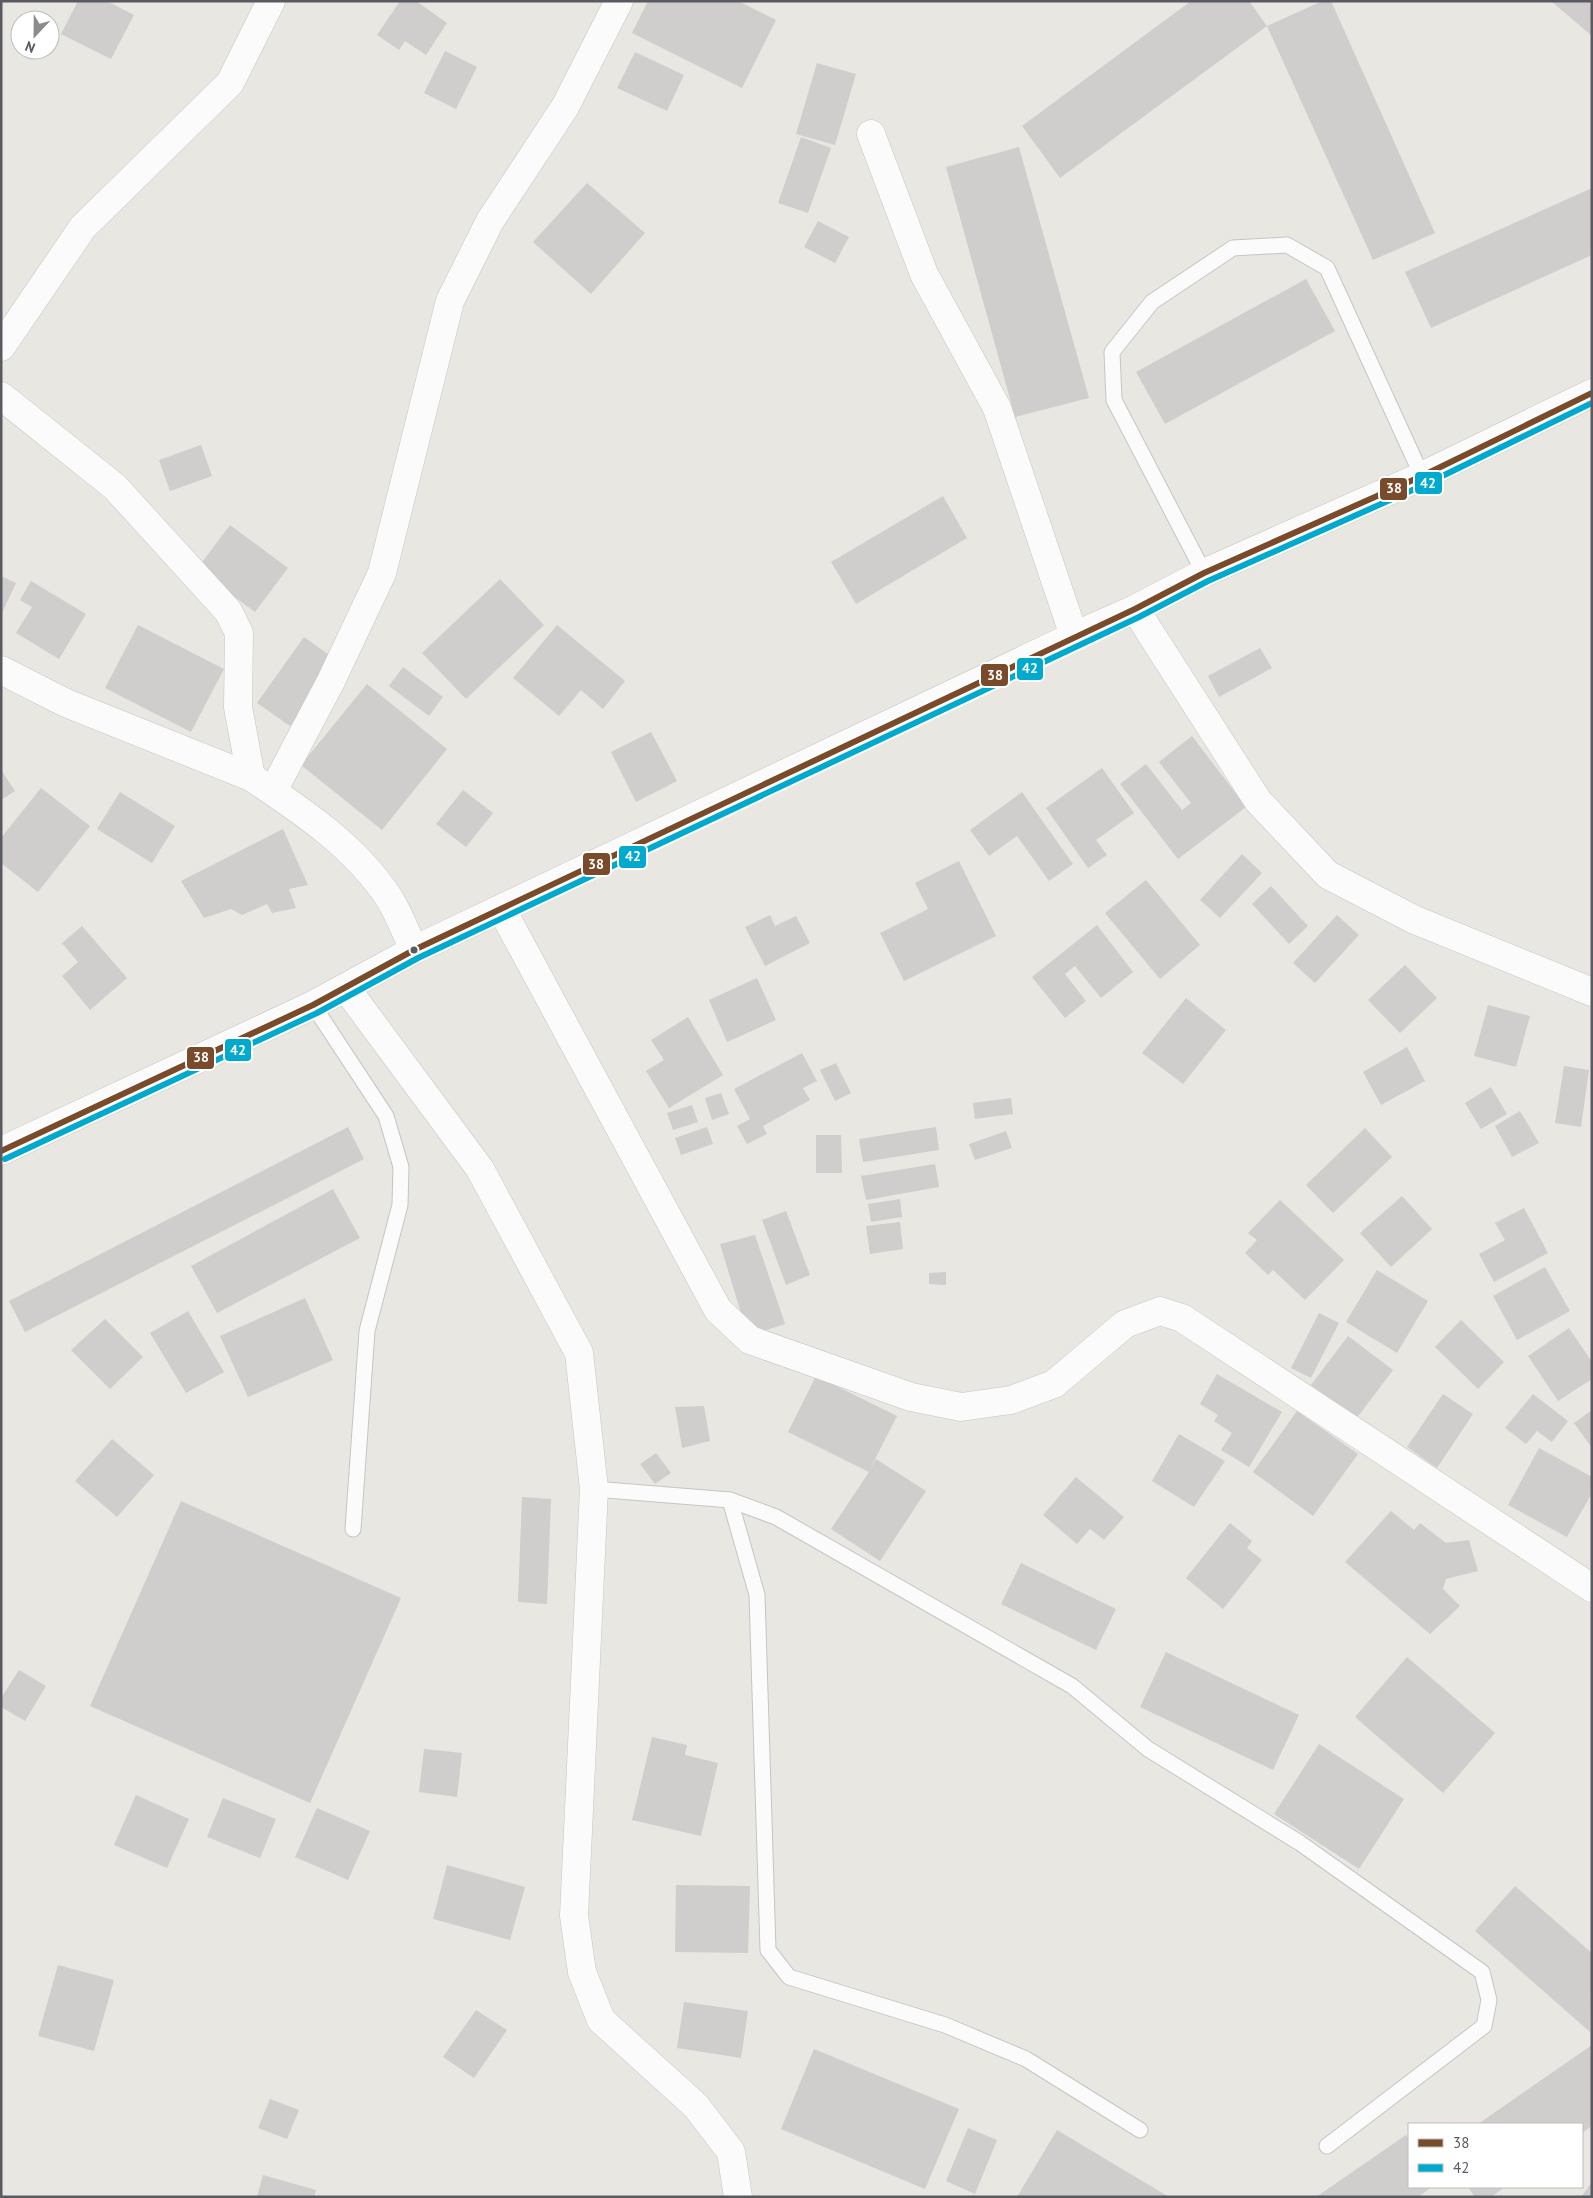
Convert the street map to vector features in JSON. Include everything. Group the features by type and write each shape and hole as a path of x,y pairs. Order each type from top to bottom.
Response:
{"street":[{"path":"1,346 83,227 230,83 271,1"},
{"path":"262,784 331,681 382,573 450,301 490,221 565,108 619,1"},
{"path":"870,134 924,274 996,408 1074,636"},
{"path":"1,1151 313,1005 414,950 502,910 1074,636 1135,609 1204,573 1422,476 1592,393"},
{"path":"1,396 115,487 228,611 239,633 238,707 262,784"},
{"path":"1135,609 1258,802 1328,875 1415,920 1592,992"},
{"path":"1,670 66,703 262,784 327,830 357,858 390,899 414,950"},
{"path":"502,910 718,1310 750,1340 912,1397 961,1406 1011,1400 1054,1384 1125,1324 1160,1311 1182,1318 1592,1588"},
{"path":"346,988 480,1168 579,1353 594,1489 574,1916 582,1972 601,2020 696,2106 731,2152 738,2197"}],"lane":[{"path":"1204,573 1114,400 1112,352 1152,302 1233,248 1286,245 1327,268 1422,476"},
{"path":"313,1005 386,1116 401,1167 400,1206 367,1331 353,1529"},
{"path":"594,1489 730,1500 776,1517 1072,1686 1148,1749 1300,1843 1482,1972 1489,2000 1484,2026 1327,2146"},
{"path":"730,1500 757,1595 768,1950 789,1977 945,2024 1026,2059 1140,2130"}],"building":[{"path":"78,1 107,1 134,15 111,59 61,34"},
{"path":"400,1 416,1 447,23 426,55 405,41 399,50 377,35"},
{"path":"648,1 738,1 776,20 742,88 632,33"},
{"path":"1191,1 1249,1 1267,26 1060,178 1022,126"},
{"path":"1322,1 1331,1 1435,233 1373,260 1267,26"},
{"path":"1551,1 1592,1 1592,36"},
{"path":"445,51 477,67 456,109 424,93"},
{"path":"635,52 684,75 667,111 617,88"},
{"path":"817,63 856,74 835,145 796,134"},
{"path":"801,137 831,148 808,213 778,203"},
{"path":"1019,147 1089,398 1015,417 946,167"},
{"path":"587,183 645,233 591,294 533,242"},
{"path":"1592,188 1592,255 1431,328 1405,272"},
{"path":"818,221 849,237 835,263 804,247"},
{"path":"1306,279 1335,331 1165,424 1136,372"},
{"path":"201,445 212,476 170,491 159,460"},
{"path":"943,496 967,538 856,604 831,562"},
{"path":"230,525 288,568 255,612 197,569"},
{"path":"1,576 16,583 1,615"},
{"path":"500,579 544,625 466,699 422,653"},
{"path":"31,581 86,614 59,659 16,633 32,607 20,600"},
{"path":"138,625 224,669 191,732 105,688"},
{"path":"557,625 625,681 603,709 581,690 559,716 513,678"},
{"path":"304,637 336,660 290,726 257,703"},
{"path":"1260,648 1272,668 1219,697 1208,676"},
{"path":"403,667 443,697 429,716 389,686"},
{"path":"367,684 447,749 382,830 301,765"},
{"path":"651,732 677,781 636,802 611,752"},
{"path":"1192,736 1246,807 1178,859 1120,784 1146,764 1182,810 1191,803 1159,762"},
{"path":"1102,768 1134,813 1096,840 1107,855 1088,868 1046,808"},
{"path":"1,770 15,791 1,800"},
{"path":"41,788 90,826 38,892 1,863 1,838"},
{"path":"463,790 493,813 466,847 436,824"},
{"path":"120,792 175,826 152,863 97,829"},
{"path":"1022,792 1073,864 1049,881 1017,836 989,856 970,830"},
{"path":"283,829 308,885 289,889 296,908 272,913 267,904 242,915 231,909 204,918 181,881"},
{"path":"1242,854 1262,873 1220,918 1200,900"},
{"path":"959,861 996,936 904,981 880,933 928,909 915,883"},
{"path":"1146,880 1200,945 1160,979 1105,913"},
{"path":"1271,886 1308,926 1289,944 1252,904"},
{"path":"770,915 775,926 796,916 810,943 765,966 745,927"},
{"path":"1337,915 1359,935 1315,983 1293,963"},
{"path":"1097,925 1133,972 1101,998 1075,966 1065,974 1086,1001 1065,1018 1032,977"},
{"path":"82,926 127,978 90,1010 62,976 78,962 62,943"},
{"path":"1405,965 1437,998 1400,1033 1368,1000"},
{"path":"757,978 776,1020 727,1042 709,1000"},
{"path":"1186,998 1226,1030 1183,1084 1142,1053"},
{"path":"1488,1005 1530,1016 1516,1067 1474,1056"},
{"path":"688,1017 723,1075 669,1108 646,1071 664,1060 651,1040"},
{"path":"1407,1047 1425,1081 1381,1105 1363,1072"},
{"path":"802,1053 817,1081 803,1088 810,1100 763,1126 767,1134 747,1144 737,1126 750,1119 734,1089"},
{"path":"836,1063 851,1093 835,1101 820,1070"},
{"path":"1564,1066 1589,1070 1581,1127 1555,1123"},
{"path":"1491,1087 1507,1114 1481,1129 1465,1103"},
{"path":"721,1093 729,1114 712,1120 705,1098"},
{"path":"1011,1098 1013,1114 975,1119 973,1103"},
{"path":"692,1105 698,1122 673,1130 667,1113"},
{"path":"1520,1111 1539,1143 1512,1157 1495,1126"},
{"path":"348,1127 364,1159 25,1332 9,1301"},
{"path":"707,1127 713,1144 681,1155 675,1138"},
{"path":"936,1127 939,1150 863,1162 859,1139"},
{"path":"1365,1128 1392,1157 1333,1213 1306,1185"},
{"path":"1006,1131 1012,1148 975,1160 969,1144"},
{"path":"816,1135 841,1135 842,1173 816,1173"},
{"path":"935,1164 939,1187 866,1200 861,1176"},
{"path":"333,1189 360,1238 217,1313 191,1266"},
{"path":"1402,1196 1432,1229 1391,1267 1360,1233"},
{"path":"900,1199 902,1217 871,1222 868,1204"},
{"path":"1280,1200 1344,1260 1305,1300 1273,1270 1268,1275 1245,1253 1257,1240 1248,1233"},
{"path":"1524,1208 1548,1253 1494,1282 1479,1254 1505,1240 1495,1223"},
{"path":"786,1211 810,1275 786,1285 762,1220"},
{"path":"900,1222 903,1249 870,1254 866,1226"},
{"path":"755,1235 785,1324 748,1336 720,1244"},
{"path":"1545,1267 1570,1311 1517,1340 1493,1296"},
{"path":"1377,1270 1428,1301 1397,1353 1346,1322"},
{"path":"946,1272 946,1285 929,1284 929,1273"},
{"path":"305,1298 333,1360 248,1397 220,1336"},
{"path":"188,1311 224,1372 186,1393 150,1333"},
{"path":"1319,1313 1339,1323 1311,1378 1291,1368"},
{"path":"105,1319 143,1357 110,1389 71,1350"},
{"path":"1461,1320 1504,1362 1478,1389 1435,1347"},
{"path":"1569,1328 1592,1362 1592,1379 1558,1401 1528,1356"},
{"path":"1348,1336 1393,1370 1356,1419 1311,1385"},
{"path":"1217,1374 1282,1412 1249,1467 1221,1450 1232,1433 1214,1421 1218,1415 1200,1404"},
{"path":"816,1376 897,1416 870,1469 876,1459 926,1491 880,1561 831,1529 869,1472 788,1432"},
{"path":"1443,1394 1473,1414 1437,1468 1407,1447"},
{"path":"1533,1394 1568,1421 1552,1442 1537,1431 1526,1444 1505,1428"},
{"path":"704,1406 710,1441 682,1448 675,1407"},
{"path":"1592,1410 1592,1448 1574,1423"},
{"path":"1297,1411 1358,1454 1313,1516 1253,1472"},
{"path":"1179,1434 1225,1461 1194,1507 1152,1481"},
{"path":"112,1439 154,1475 117,1517 75,1481"},
{"path":"1539,1448 1592,1477 1592,1493 1567,1537 1508,1505"},
{"path":"656,1453 671,1473 655,1484 640,1464"},
{"path":"1076,1477 1124,1517 1104,1540 1090,1529 1077,1544 1043,1515"},
{"path":"522,1497 551,1499 547,1604 518,1602"},
{"path":"181,1501 401,1598 310,1803 90,1706"},
{"path":"1391,1511 1414,1530 1420,1523 1446,1543 1469,1540 1478,1571 1446,1579 1443,1589 1460,1606 1430,1634 1345,1562"},
{"path":"1230,1523 1252,1541 1247,1548 1262,1560 1223,1609 1186,1578"},
{"path":"1021,1563 1116,1609 1096,1650 1001,1604"},
{"path":"1166,1652 1299,1715 1273,1770 1140,1707"},
{"path":"1407,1657 1495,1733 1443,1793 1355,1717"},
{"path":"19,1670 46,1686 25,1721 1,1707 1,1698"},
{"path":"652,1737 687,1745 685,1755 718,1763 701,1836 632,1820"},
{"path":"1319,1744 1404,1799 1359,1869 1274,1814"},
{"path":"424,1749 462,1753 457,1797 419,1792"},
{"path":"136,1795 189,1819 167,1868 114,1845"},
{"path":"223,1798 276,1819 260,1858 207,1837"},
{"path":"317,1808 370,1831 348,1880 295,1857"},
{"path":"447,1865 525,1887 510,1940 433,1919"},
{"path":"676,1885 750,1886 748,1953 675,1952"},
{"path":"1515,1886 1592,1953 1590,2032 1475,1931"},
{"path":"58,1965 114,1980 94,2051 38,2036"},
{"path":"684,2002 748,2011 741,2058 677,2048"},
{"path":"476,2010 507,2030 474,2078 443,2057"},
{"path":"1592,2045 1592,2126 1583,2132 1583,2123 1479,2123"},
{"path":"814,2049 959,2109 925,2189 781,2129"},
{"path":"270,2099 299,2110 287,2139 258,2128"},
{"path":"968,2128 997,2140 975,2194 946,2181"},
{"path":"1057,2130 1169,2197 1017,2197"},
{"path":"1406,2135 1408,2138 1408,2188 1431,2188 1418,2197 1316,2197"},
{"path":"263,2175 316,2190 314,2197 257,2197"},
{"path":"1592,2182 1592,2197 1581,2197"},
{"path":"1469,2188 1504,2188 1491,2197 1475,2197"}],"transit line":[{"name":"38","path":"1,1151 313,1005 414,950 1135,609 1204,573 1422,476 1592,393"},
{"name":"42","path":"5,1159 317,1013 418,958 1139,617 1208,581 1426,484 1592,403"}]}
